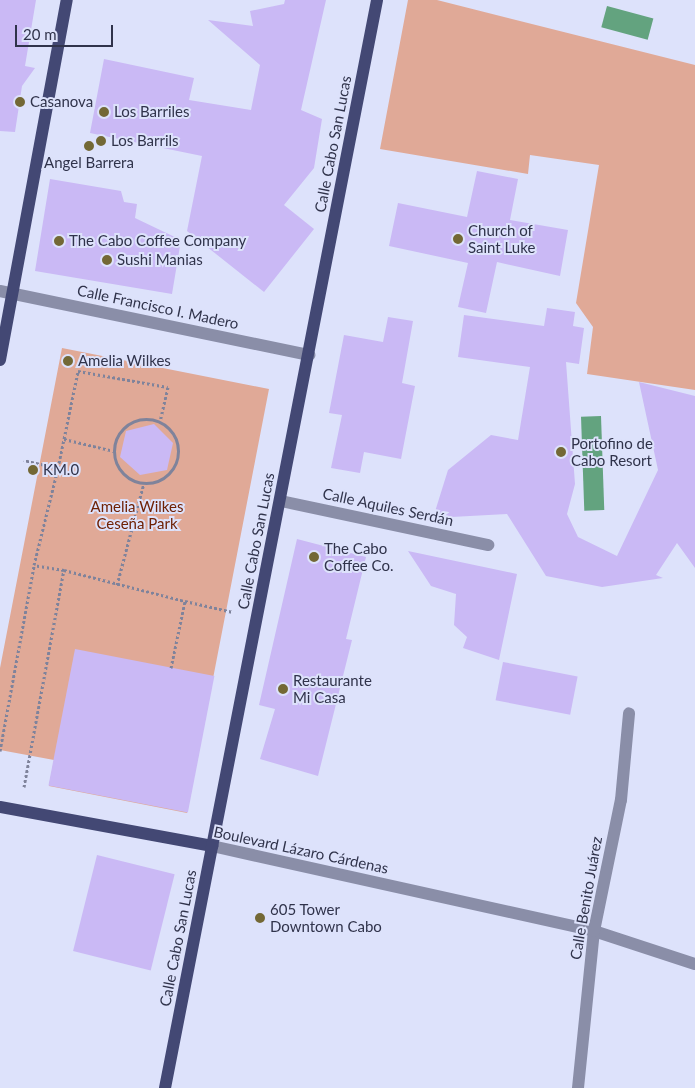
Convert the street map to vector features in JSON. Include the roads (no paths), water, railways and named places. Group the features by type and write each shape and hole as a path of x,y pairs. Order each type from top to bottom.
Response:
{"main road":[{"path":"0,360 6,293 67,0"},
{"name":"Calle Cabo San Lucas","path":"164,1088 281,501 378,0"},
{"name":"Boulevard Lázaro Cárdenas","path":"0,807 212,846"}],"street":[{"name":"Calle Francisco I. Madero","path":"6,293 309,354"},
{"name":"Calle Aquiles Serdán","path":"281,501 488,545"},
{"name":"Calle Benito Juárez","path":"578,1088 594,931 621,800 629,713"},
{"name":"Boulevard Lázaro Cárdenas","path":"212,846 594,931 695,964"}],"place":[{"name":"Casanova","path":"20,102"},
{"name":"Los Barriles","path":"104,112"},
{"name":"Los Barrils","path":"101,141"},
{"name":"Angel Barrera","path":"89,146"},
{"name":"Church of Saint Luke","path":"458,239"},
{"name":"The Cabo Coffee Company","path":"59,241"},
{"name":"Sushi Manias","path":"107,260"},
{"name":"Amelia Wilkes","path":"68,361"},
{"name":"Portofino de Cabo Resort","path":"561,452"},
{"name":"KM.0","path":"33,470"},
{"name":"The Cabo Coffee Co.","path":"314,557"},
{"name":"Restaurante Mi Casa","path":"283,689"},
{"name":"605 Tower Downtown Cabo","path":"260,918"}],"park label":[{"name":"Amelia Wilkes Ceseña Park","path":"137,514"}]}
